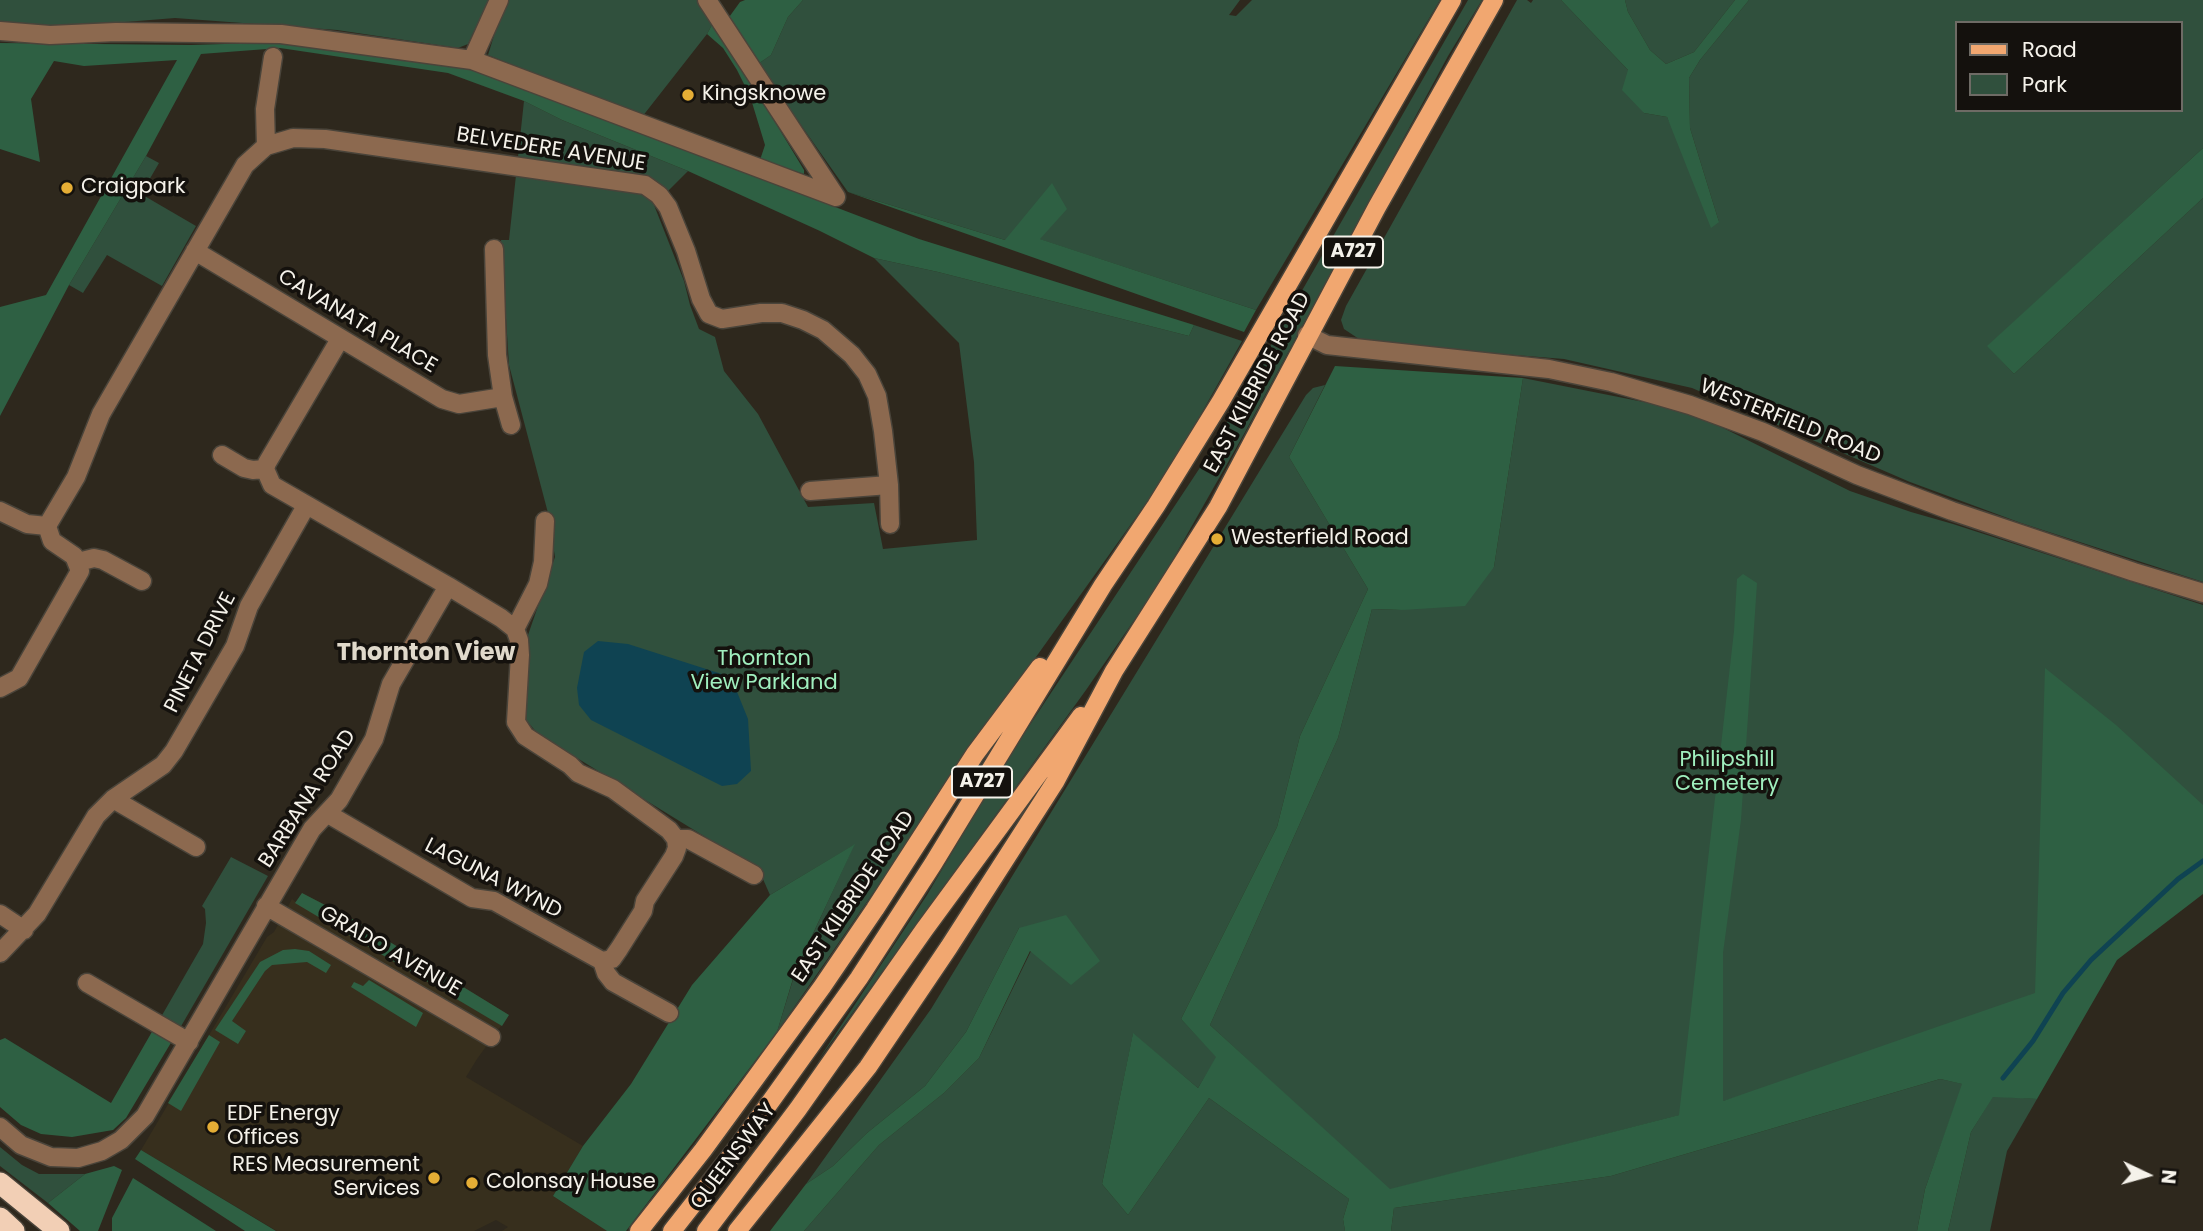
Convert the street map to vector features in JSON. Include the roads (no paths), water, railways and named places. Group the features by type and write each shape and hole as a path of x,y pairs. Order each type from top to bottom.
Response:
{"highway":[{"path":"0,1183 59,1231"},
{"path":"0,1218 14,1231"}],"main road":[{"name":"EAST KILBRIDE ROAD","path":"784,1082 859,978 933,864 1103,585 1156,506 1220,401 1452,0"},
{"name":"EAST KILBRIDE ROAD","path":"737,1231 868,1067 1055,782 1114,671 1218,507 1307,335 1494,0"},
{"name":"EAST KILBRIDE ROAD","path":"639,1231 703,1150 822,987 975,754 1103,585"},
{"name":"EAST KILBRIDE ROAD","path":"798,1109 1039,771 1114,671"},
{"name":"QUEENSWAY","path":"673,1231 784,1082"},
{"name":"QUEENSWAY","path":"706,1231 798,1109"}],"street":[{"path":"472,60 499,0"},
{"path":"0,31 50,35 116,32 281,34 472,60 836,197 707,0"},
{"path":"0,688 19,678 80,571 74,556 52,541 47,526 76,477 101,414 245,165 265,146 265,109 273,57"},
{"name":"BELVEDERE AVENUE","path":"265,146 293,138 325,139 645,185 659,195 668,207 701,299 709,314 722,318 782,313 823,330 852,355 867,374 877,396 889,485 890,524"},
{"path":"494,249 497,355 503,397 511,425"},
{"name":"CAVANATA PLACE","path":"195,251 442,399 459,404 503,397"},
{"name":"WESTERFIELD ROAD","path":"1307,335 1326,345 1549,369 1611,382 1690,405 1763,432 1857,475 1952,511 2203,593"},
{"path":"265,469 340,339"},
{"path":"222,455 244,468 265,469"},
{"path":"265,469 272,485 448,586 515,629 520,655 516,722 525,736 578,773 613,789 669,830 676,839 674,856 645,901 643,911 612,959 602,961"},
{"path":"810,491 889,485"},
{"name":"PINETA DRIVE","path":"0,953 40,910 96,816 113,799 154,772 174,751 235,646 250,606 306,506"},
{"path":"0,511 27,524 47,526"},
{"path":"515,629 538,584 543,562 545,521"},
{"path":"78,562 94,558 142,581"},
{"name":"BARBANA ROAD","path":"0,1127 21,1145 51,1157 78,1158 102,1151 121,1140 145,1116 314,825 328,814 339,800 374,739 391,684 448,586"},
{"path":"113,799 196,847"},
{"name":"LAGUNA WYND","path":"328,814 472,898 494,901 602,961 613,982 669,1013"},
{"path":"676,839 688,839 754,875"},
{"name":"GRADO AVENUE","path":"267,906 491,1037"},
{"path":"0,914 24,930"},
{"path":"88,983 189,1042"}],"water":[{"path":"598,641 628,644 731,677 748,719 751,771 737,784 722,786 591,720 579,705 577,688 584,652"}],"waterway":[{"path":"2003,1078 2033,1041 2063,993 2091,960 2178,879 2203,861"}],"place":[{"name":"Kingsknowe","path":"688,95"},
{"name":"Craigpark","path":"67,188"},
{"name":"Westerfield Road","path":"1217,539"},
{"name":"EDF Energy Offices","path":"213,1127"},
{"name":"RES Measurement Services","path":"434,1178"},
{"name":"Colonsay House","path":"472,1183"}],"district":[{"name":"Thornton View","path":"426,654"}],"park label":[{"name":"Thornton View Parkland","path":"764,672"},
{"name":"Philipshill Cemetery","path":"1727,773"}]}
